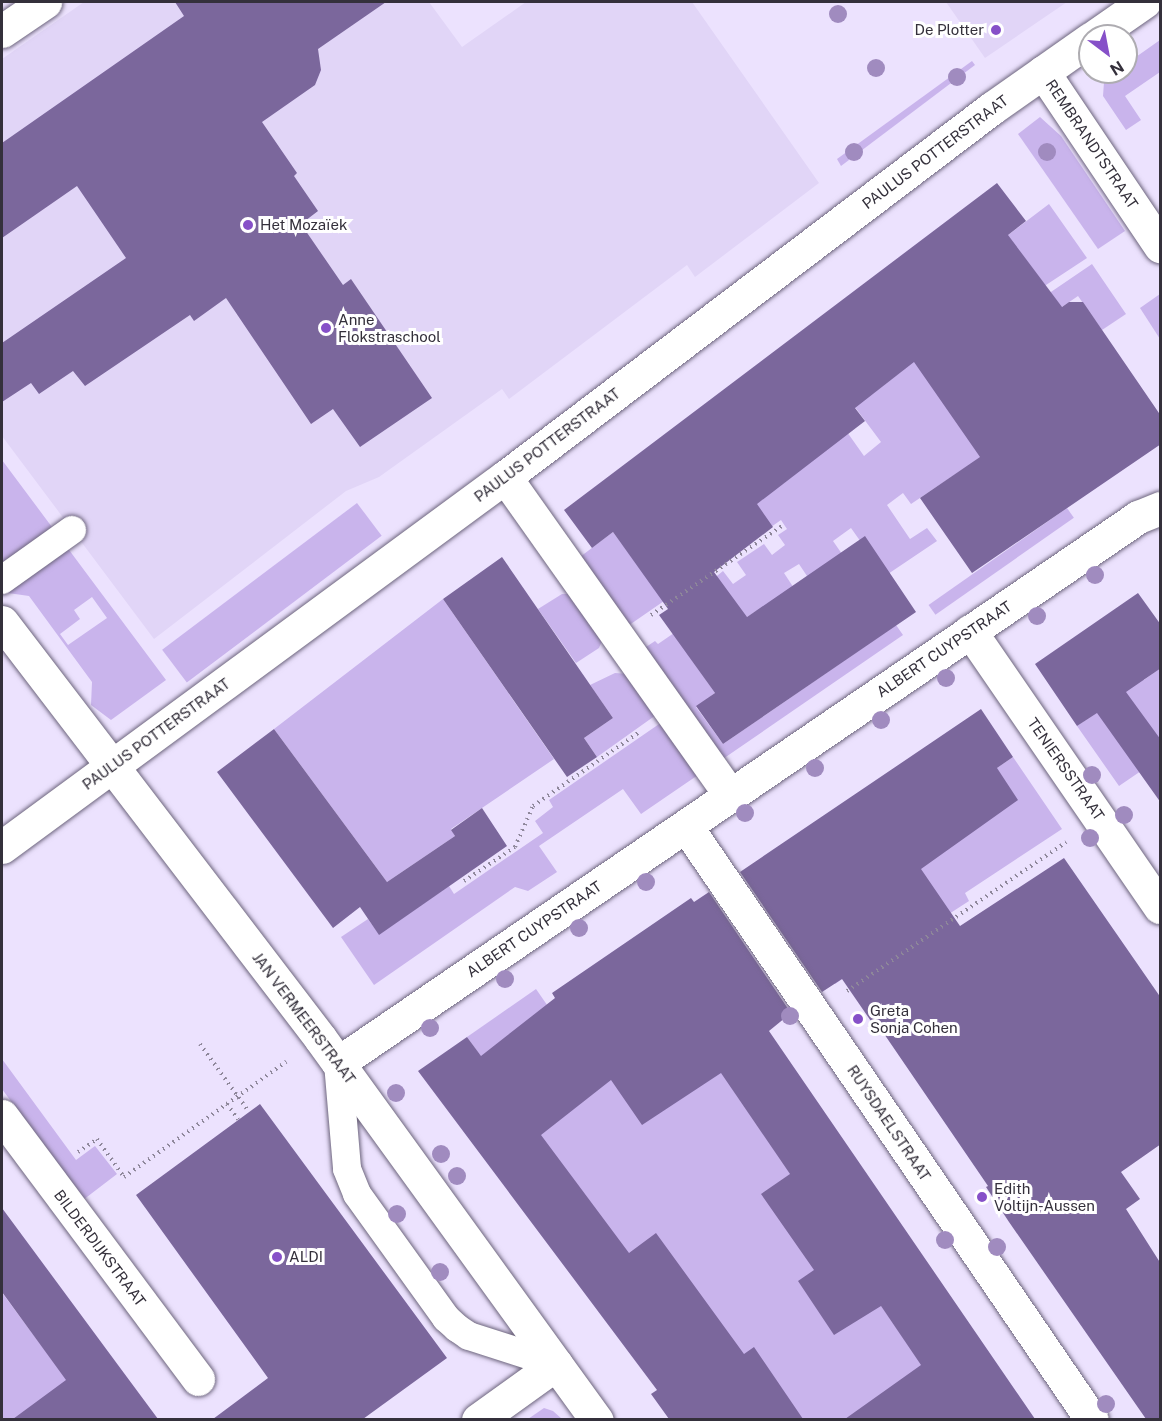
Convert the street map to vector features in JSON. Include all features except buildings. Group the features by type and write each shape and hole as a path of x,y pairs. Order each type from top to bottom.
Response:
{"street":[{"path":"2,32 45,2"},
{"path":"1112,24 1144,2"},
{"name":"PAULUS POTTERSTRAAT","path":"2,847 505,477 992,108 1078,47"},
{"name":"REMBRANDTSTRAAT","path":"1043,72 1161,246"},
{"path":"505,477 730,795"},
{"name":"ALBERT CUYPSTRAAT","path":"338,1063 1138,516 1161,508"},
{"name":"JAN VERMEERSTRAAT","path":"2,622 338,1063 597,1419"},
{"name":"TENIERSSTRAAT","path":"970,632 1161,907"},
{"name":"RUYSDAELSTRAAT","path":"686,826 1092,1419"},
{"name":"BILDERDIJKSTRAAT","path":"2,1116 198,1380"},
{"path":"478,1419 556,1364"}],"lane":[{"path":"2,580 72,530"},
{"path":"338,1063 347,1169 357,1194 446,1318 469,1336 556,1364"}],"path":[{"path":"618,637 782,526"},
{"path":"464,881 515,847 533,806 670,710"},
{"path":"838,998 1067,842"},
{"path":"200,1044 249,1112"},
{"path":"98,1139 124,1177 290,1059"},
{"path":"227,1104 238,1119"}],"shaded area":[{"path":"84,2 429,2 462,47 526,2 692,2 819,183 695,277 687,265 509,399 502,389 379,477 346,491 154,639 2,436 2,59"},
{"name":"De Plotter","path":"946,2 1067,2 985,58"},
{"path":"1160,40 1160,72 1125,96 1141,120 1126,130 1103,96 1104,84 1138,84 1138,56"},
{"path":"972,61 975,65 841,166 837,159"},
{"path":"1040,117 1061,136 1125,231 1098,249 1018,134"},
{"path":"1049,204 1087,258 1046,285 1007,322 1092,264 1126,314 1102,330 1078,296 1040,322 981,457 911,504 903,493 887,505 910,539 927,528 937,541 885,576 851,528 833,541 858,577 807,576 799,564 784,573 807,608 781,648 756,611 689,656 715,693 696,707 723,744 896,625 903,635 717,763 640,651 655,641 658,644 674,633 712,580 723,571 733,584 746,575 737,562 764,544 772,555 785,545 778,535 787,529 781,520 625,628 576,560 613,532 640,569 784,483 847,432 864,456 881,442 837,383 871,395 902,371 959,272"},
{"path":"1160,294 1160,339 1140,308"},
{"path":"2,460 166,680 111,720 91,705 92,682 29,596 8,593 2,585","holes":["92,597 107,618 68,645 60,634 80,619 74,610"]},
{"path":"357,503 382,536 187,683 162,650"},
{"path":"1067,508 1074,518 935,615 929,605"},
{"path":"562,594 574,594 604,636 599,648 576,663 538,609"},
{"path":"443,599 554,759 451,829 455,836 387,882 274,729"},
{"path":"1134,667 1144,680 1160,668 1160,758 1119,786 1077,726 1126,692"},
{"path":"615,673 628,674 656,715 597,757 584,738 613,718 590,685"},
{"path":"662,722 698,775 641,814 623,789 539,846 557,872 528,891 515,887 374,985 341,937 368,919 379,934 449,886 454,894 543,833 535,821 553,807 549,800"},
{"path":"1013,757 1062,829 965,893 969,901 935,923 901,938 835,984 784,913"},
{"path":"693,985 733,1090 959,1419 739,1419 467,1037 536,989 602,1084"},
{"path":"2,1059 76,1160 95,1146 117,1174 83,1200 2,1089"},
{"path":"2,1292 3,1294 96,1419 2,1419"},
{"path":"544,1408 553,1411 562,1419 528,1419"}],"place":[{"name":"De Plotter","path":"996,30"},
{"name":"Het Mozaïek","path":"248,225"},
{"name":"Anne Flokstraschool","path":"326,328"},
{"name":"Greta Sonja Cohen","path":"858,1019"},
{"name":"Edith Voltijn-Aussen","path":"982,1197"},
{"name":"ALDI","path":"277,1257"}]}
